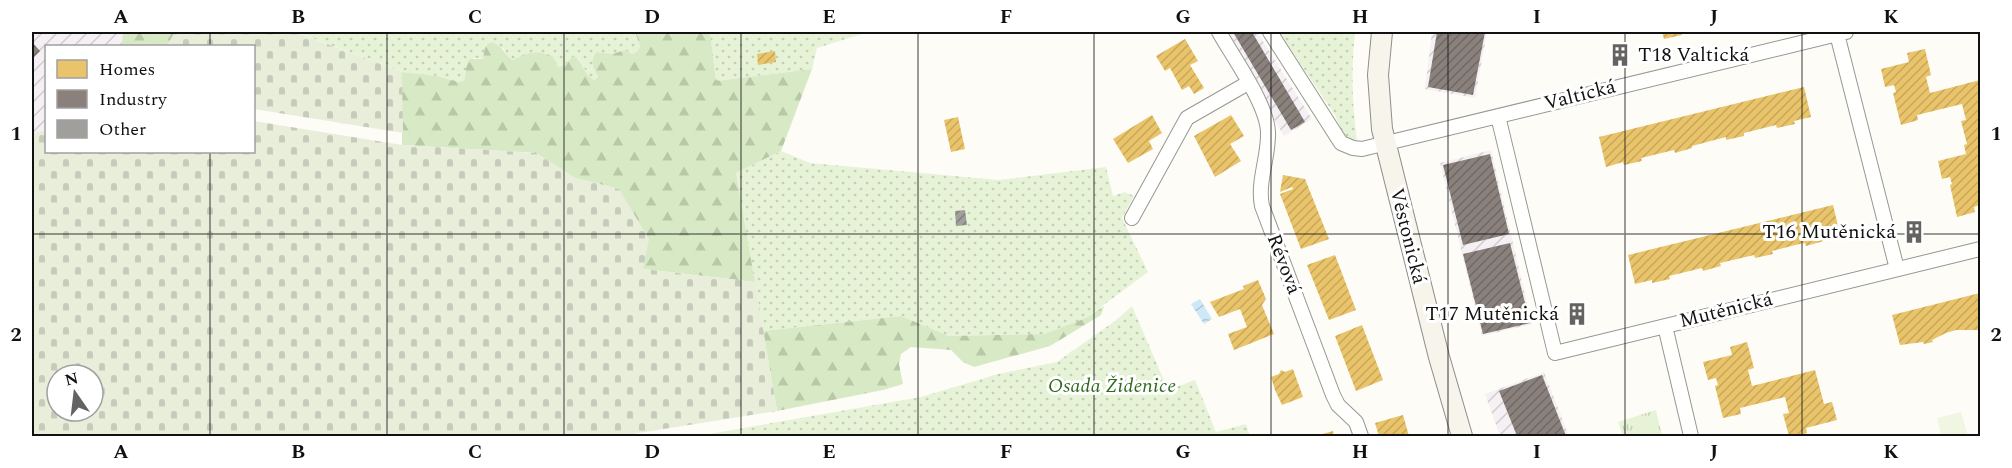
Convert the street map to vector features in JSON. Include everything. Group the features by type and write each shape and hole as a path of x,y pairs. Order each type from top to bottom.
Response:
{"street":[{"name":"Révová","path":"1219,32 1261,103 1267,124 1268,147 1261,185 1262,206 1333,395 1338,405 1356,422 1361,436"},
{"path":"1270,32 1341,143 1362,149 1385,144"},
{"name":"Věstonická","path":"1382,32 1378,75 1380,114 1385,144 1439,357 1462,436"},
{"path":"1842,33 1898,269"},
{"name":"Valtická","path":"1385,144 1627,83 1842,33"},
{"path":"1132,218 1187,118 1248,82"},
{"name":"Mutěnická","path":"1498,116 1555,352 1980,249"},
{"path":"1665,326 1691,436"}],"shaded area":[{"path":"32,32 123,32 122,45 45,45 45,130 32,133"},
{"path":"1223,32 1257,32 1312,119 1284,136"},
{"path":"1432,32 1487,32 1475,98 1425,89"},
{"path":"1491,150 1532,324 1482,336 1440,163"},
{"path":"1544,372 1569,436 1500,436 1485,394"}],"green space":[{"path":"123,32 175,32 168,45 122,45"},
{"path":"175,32 295,32 402,72 403,133 255,109 255,45 168,45"},
{"path":"296,32 635,32 640,46 633,54 624,50 613,54 595,52 595,72 598,77 594,80 590,78 578,58 558,67 546,53 529,53 513,60 509,59 503,48 483,59 475,58 467,63 464,81 458,82 437,76 402,72"},
{"path":"635,32 710,32 716,81 812,69 781,151 736,173 755,282 643,269 619,189 575,178 536,153 402,145 402,72 437,76 458,82 464,81 467,63 470,59 483,59 485,47 492,42 513,60 528,53 538,52 553,57 558,67 574,56 594,80 598,77 593,65 596,52 613,54 624,50 633,54 640,46"},
{"path":"710,32 868,32 817,48 812,69 716,81"},
{"path":"1279,32 1355,32 1353,86 1357,141 1345,139 1335,115"},
{"path":"255,121 402,145 536,153 575,178 619,189 649,239 643,269 755,282 777,411 620,436 32,436 32,133 45,130 45,153 255,153"},
{"path":"781,151 810,163 999,180 1106,167 1113,196 1125,192 1134,196 1122,218 1148,272 1086,318 1044,334 949,336 901,316 763,331 736,173"},
{"path":"1104,306 1101,315 1050,346 974,367 963,362 951,350 911,347 901,354 899,364 903,384 777,411 763,331 901,316 949,336 1044,334 1086,318"},
{"name":"Osada Židenice","path":"1132,306 1168,390 1195,380 1216,432 1246,424 1250,436 698,436 921,397 998,374 1057,362 1115,321"},
{"path":"1656,410 1662,436 1623,436 1618,422"},
{"path":"1961,412 1968,436 1941,436 1937,418"}],"water":[{"path":"1200,299 1212,319 1204,324 1191,304"}],"building: Homes":[{"path":"1662,32 1681,32 1682,35 1664,39"},
{"path":"1185,39 1198,61 1190,65 1204,88 1194,94 1189,86 1182,90 1170,68 1165,71 1156,56"},
{"name":"T18 Valtická","path":"1624,47 1627,59 1616,62 1613,50"},
{"path":"1925,49 1931,75 1926,77 1930,93 1980,80 1980,205 1974,207 1975,212 1957,217 1950,177 1942,179 1938,161 1966,154 1964,145 1967,144 1961,121 1966,120 1962,104 1917,115 1918,120 1901,125 1893,93 1896,92 1894,85 1885,87 1881,69 1909,62 1907,53"},
{"path":"775,51 776,62 758,65 757,54"},
{"path":"1804,87 1811,117 1794,121 1795,124 1777,128 1776,125 1744,133 1744,136 1726,140 1726,137 1675,153 1674,150 1641,158 1642,161 1624,165 1623,162 1606,167 1599,137"},
{"path":"1152,115 1162,133 1149,141 1153,149 1128,163 1113,139"},
{"path":"1231,115 1244,136 1230,144 1241,161 1215,177 1194,136"},
{"path":"958,117 965,149 951,152 944,120"},
{"path":"1283,175 1305,179 1329,239 1301,249 1280,194 1293,189 1292,187 1280,192"},
{"path":"1833,205 1840,234 1823,238 1824,241 1806,246 1805,243 1799,244 1755,258 1754,255 1720,263 1721,266 1703,271 1702,268 1669,276 1670,279 1635,284 1628,255"},
{"name":"T16 Mutěnická","path":"1918,225 1921,237 1909,239 1907,227"},
{"path":"1335,255 1356,310 1329,320 1307,265"},
{"path":"1258,280 1266,299 1262,305 1274,334 1234,350 1228,334 1247,327 1240,309 1219,317 1210,302 1244,289 1243,286"},
{"path":"1980,293 1980,330 1956,330 1932,340 1933,342 1900,345 1892,315"},
{"name":"T17 Mutěnická","path":"1581,307 1584,319 1572,321 1569,309"},
{"path":"1362,325 1383,380 1356,391 1335,336"},
{"path":"1747,342 1754,368 1748,370 1752,386 1815,370 1824,404 1832,402 1837,420 1806,428 1805,436 1789,436 1783,414 1789,413 1785,397 1740,408 1741,414 1723,418 1715,386 1718,385 1716,378 1708,380 1703,362 1732,355 1730,347"},
{"path":"1293,369 1303,397 1282,405 1271,377 1279,374 1281,370 1285,372"},
{"path":"1403,415 1409,436 1379,436 1375,423"},
{"path":"1333,431 1334,436 1315,436"}],"building: Industry":[{"path":"1233,32 1252,32 1305,122 1291,130"},
{"path":"1437,32 1485,32 1473,95 1428,87"},
{"path":"32,42 40,51 32,59"},
{"path":"1490,154 1509,234 1463,245 1443,165"},
{"path":"1510,243 1530,323 1483,334 1463,254"},
{"path":"1542,375 1566,436 1517,436 1499,391"}],"building: Other":[{"path":"965,210 967,225 956,226 955,211"}],"place":[{"name":"T18 Valtická","path":"1620,55"},
{"name":"T16 Mutěnická","path":"1914,232"},
{"name":"T17 Mutěnická","path":"1577,314"}]}
